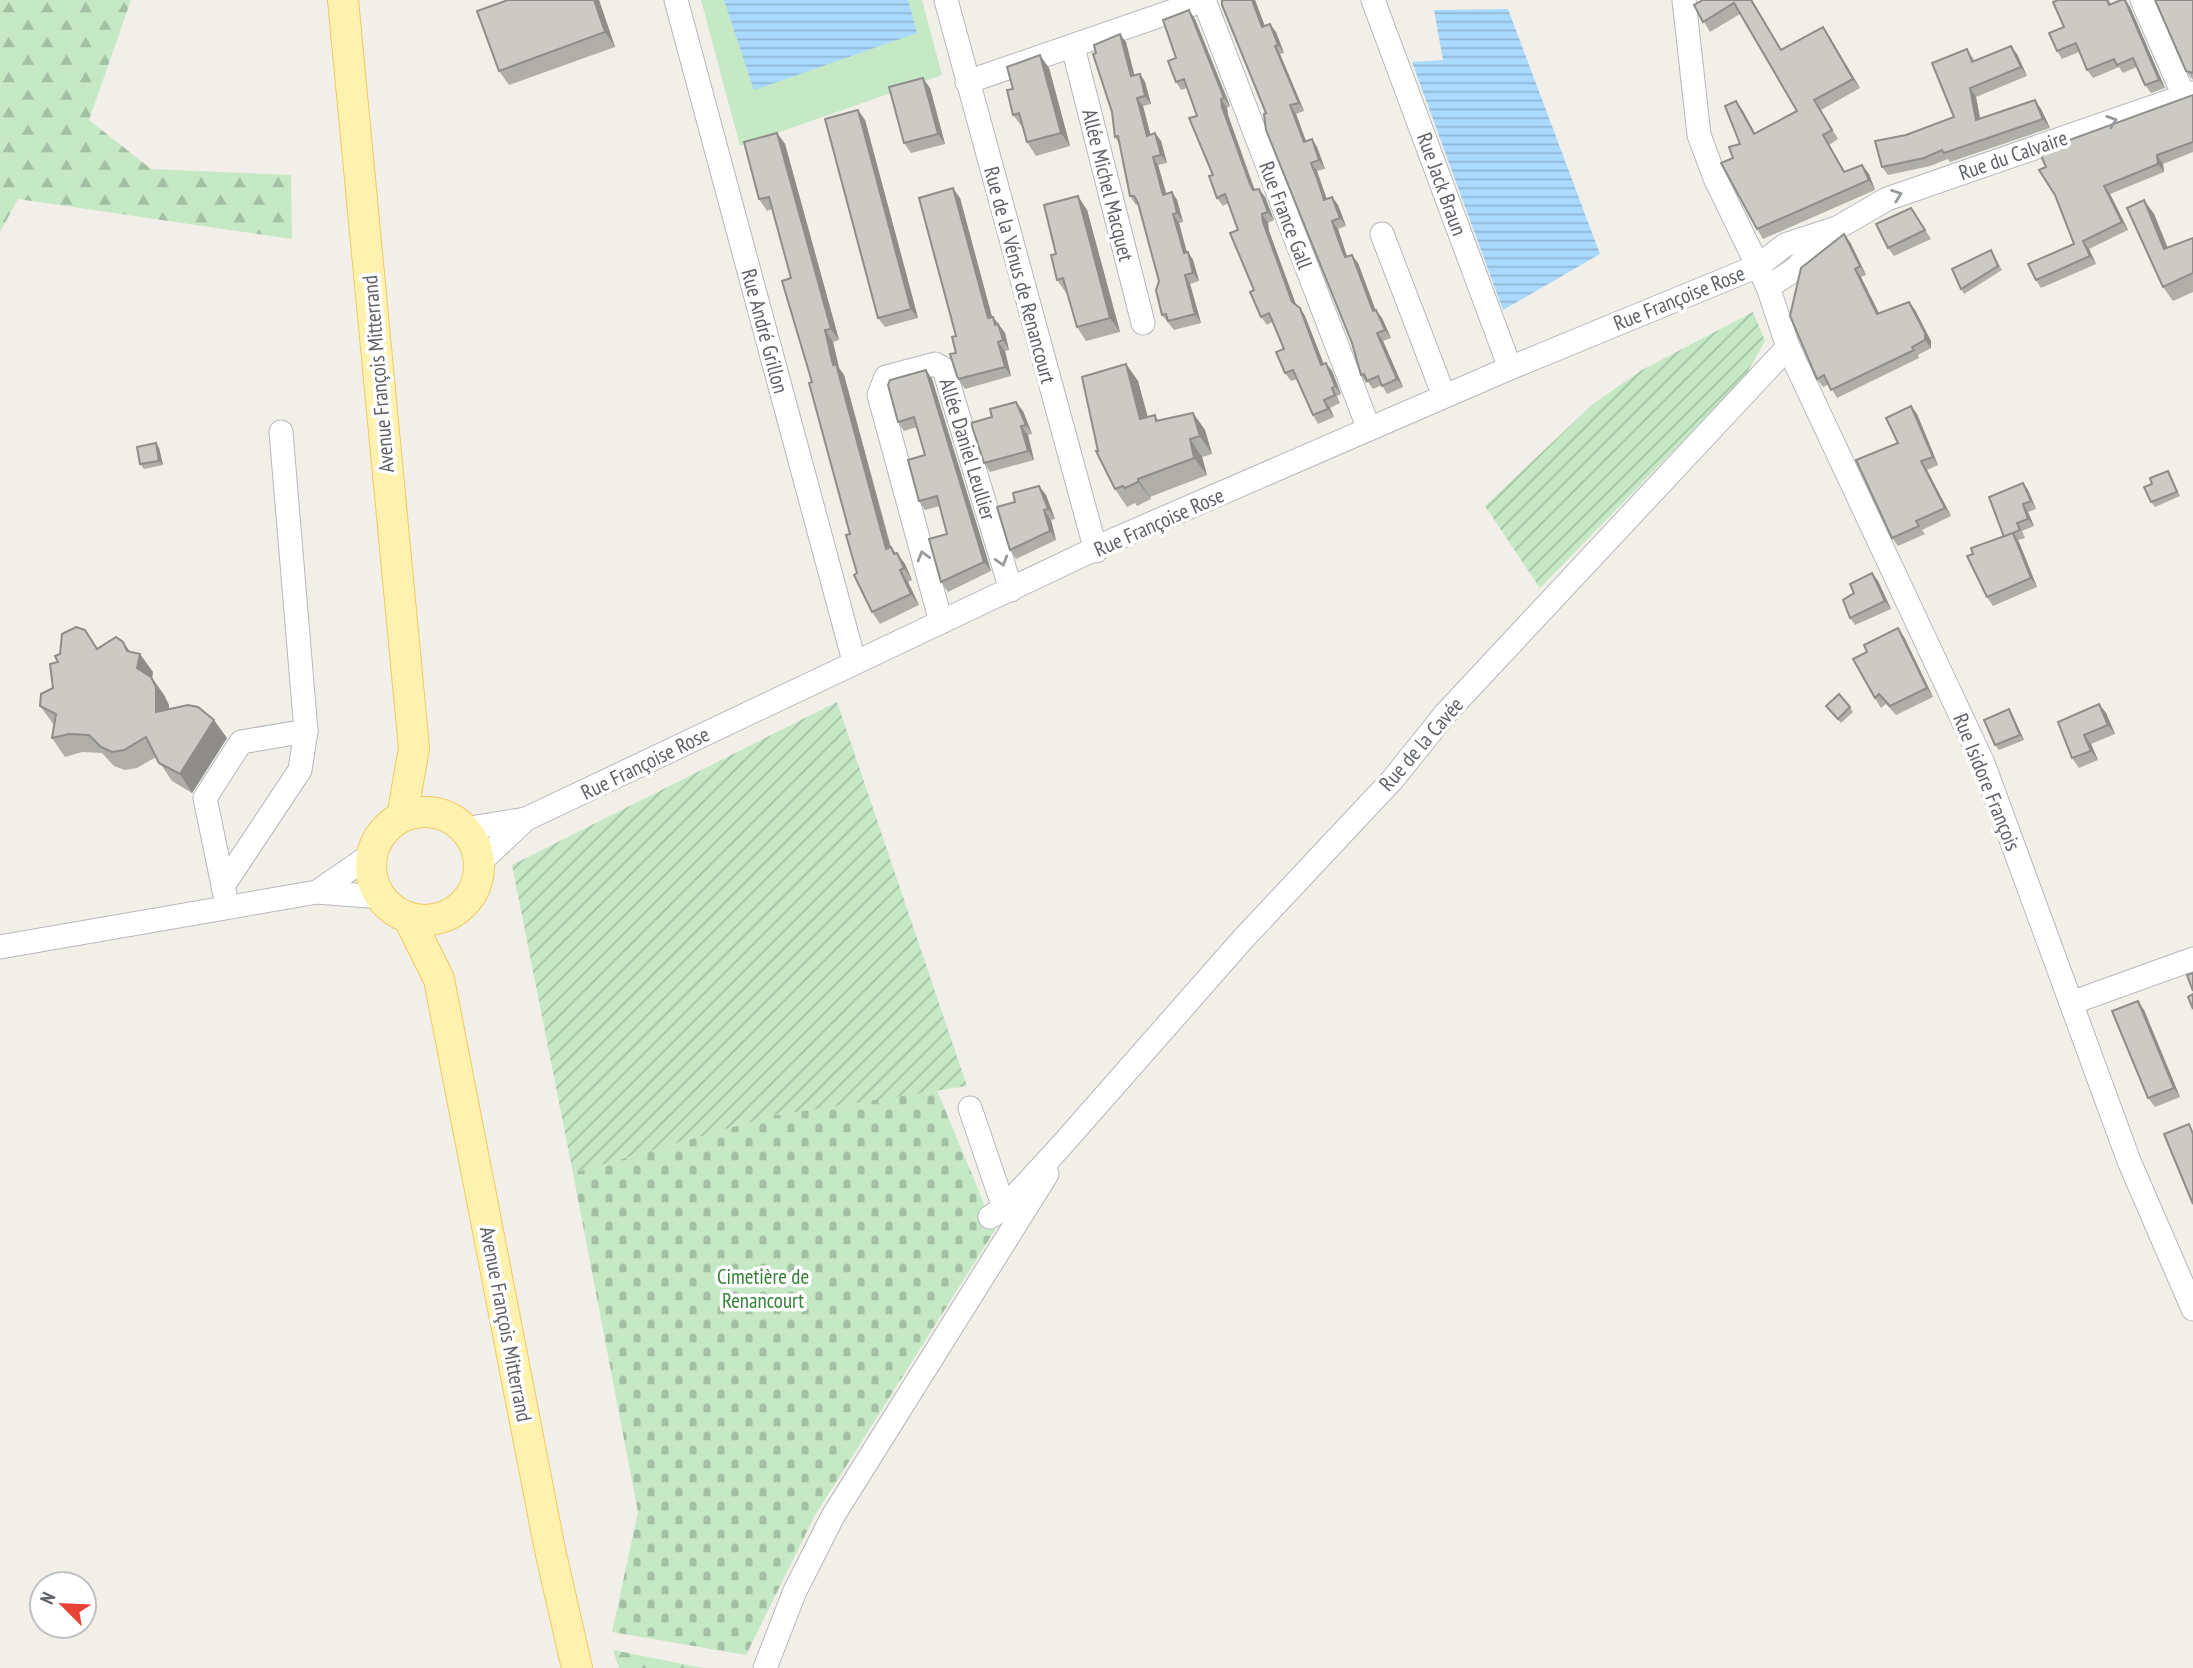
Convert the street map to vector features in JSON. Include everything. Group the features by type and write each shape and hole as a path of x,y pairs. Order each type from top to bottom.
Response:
{"main road":[{"name":"Avenue François Mitterrand","path":"343,0 414,748 426,781 454,822"},
{"name":"Avenue François Mitterrand","path":"402,817 414,748"},
{"path":"428,811 454,822 471,837 478,864 473,889 463,904 449,914 433,919 408,917 387,905 371,876 372,854 384,830 402,817 428,811"},
{"name":"Avenue François Mitterrand","path":"439,979 449,914"},
{"name":"Avenue François Mitterrand","path":"408,917 439,979 550,1550 577,1668"}],"street":[{"name":"Rue André Grillon","path":"676,0 854,661"},
{"name":"Rue de la Vénus de Renancourt","path":"946,0 1096,551"},
{"path":"967,82 1204,0"},
{"name":"Rue France Gall","path":"1204,0 1369,429"},
{"name":"Rue Jack Braun","path":"1373,0 1510,368"},
{"name":"Rue Isidore François","path":"1684,0 1699,135 1715,178 1768,287 1788,347 1983,763 2129,1161 2193,1309"},
{"path":"2142,0 2188,95"},
{"name":"Allée Michel Macquet","path":"1073,47 1143,323"},
{"name":"Rue du Calvaire","path":"1758,265 1785,245 1837,228 1887,199 2188,95"},
{"name":"Rue du Calvaire","path":"1768,287 1794,270 1837,228"},
{"path":"1382,234 1444,396"},
{"name":"Rue Françoise Rose","path":"526,819 854,661 1096,551 1444,396 1758,265"},
{"name":"Rue de la Cavée","path":"1061,1146 1243,939 1393,779 1446,713 1788,347"},
{"name":"Allée Daniel Leullier","path":"941,621 878,396 886,377 935,364 944,369 1011,590"},
{"path":"225,898 300,770 306,731 281,432"},
{"path":"225,898 205,798 241,742 306,731"},
{"path":"454,822 526,819"},
{"path":"478,864 526,819"},
{"path":"317,892 372,854"},
{"path":"0,947 225,898 317,892 381,897"},
{"path":"2071,1003 2193,959"},
{"path":"970,1108 997,1212 1061,1146"},
{"path":"765,1668 795,1591 833,1516 1035,1196 1061,1146"}],"green space":[{"path":"0,0 131,0 89,120 151,169 291,175 292,239 18,199 0,232"},
{"path":"701,0 922,0 942,75 740,146"},
{"path":"1753,312 1765,341 1744,378 1540,588 1485,506 1593,404 1642,370"},
{"path":"837,702 967,1086 771,1116 573,1173 512,865"},
{"name":"Cimetière de Renancourt","path":"936,1088 995,1230 814,1517 746,1655 612,1632 638,1512 573,1173 771,1116"},
{"path":"613,1650 703,1668 619,1668"}],"water":[{"path":"724,0 908,0 917,33 754,90"},
{"path":"1508,9 1600,254 1503,310 1412,62 1443,60 1434,10"}],"building":[{"path":"508,0 594,0 605,32 499,71 477,11"},
{"path":"1222,0 1252,0 1262,27 1270,24 1278,45 1275,46 1299,103 1290,105 1304,142 1312,139 1319,160 1311,163 1324,200 1332,197 1340,218 1332,221 1338,239 1345,257 1352,255 1373,311 1376,310 1385,330 1377,333 1397,379 1382,386 1378,376 1367,381 1364,374 1361,375 1352,343 1266,130 1266,113"},
{"path":"1703,0 1751,0 1781,50 1823,27 1853,79 1814,100 1832,130 1823,135 1844,172 1862,165 1869,180 1757,229 1721,163 1733,158 1729,147 1740,144 1725,106 1736,101 1754,134 1797,111 1734,3 1703,22 1694,5"},
{"path":"2107,0 2109,5 2125,0 2159,80 2145,85 2133,58 2117,65 2114,59 2087,70 2076,43 2057,51 2049,33 2064,27 2053,2"},
{"path":"2155,0 2193,0 2193,73 2186,71"},
{"path":"1189,10 1224,98 1221,99 1222,107 1250,184 1253,190 1259,189 1268,212 1262,214 1263,222 1292,302 1300,308 1321,365 1326,363 1335,386 1332,388 1335,395 1324,400 1328,409 1313,415 1293,370 1285,373 1276,352 1284,349 1269,313 1261,317 1250,292 1254,290 1230,233 1238,230 1225,194 1217,198 1209,176 1213,175 1189,118 1197,116 1184,79 1176,82 1168,61 1176,58 1163,20"},
{"path":"1120,34 1131,76 1140,74 1145,96 1137,98 1147,136 1155,133 1161,155 1153,157 1163,195 1172,192 1177,213 1173,214 1184,253 1188,252 1193,273 1185,275 1195,314 1168,321 1166,314 1162,315 1156,290 1159,281 1138,203 1134,196 1130,196 1118,136 1115,137 1112,112 1093,54 1096,53 1094,45"},
{"path":"2011,46 2021,67 1970,88 1976,120 2035,100 2043,119 1944,153 1942,150 1924,158 1882,167 1875,141 1906,135 1954,117 1932,63 1967,49 1972,62"},
{"path":"1040,55 1061,133 1027,142 1019,113 1013,115 1007,90 1013,89 1007,67"},
{"path":"923,78 938,134 904,143 889,87"},
{"path":"2193,95 2193,142 2157,155 2158,164 2104,186 2122,222 2083,241 2090,256 2036,280 2028,264 2074,244 2055,195 2039,170 2046,167 2039,151"},
{"path":"858,110 911,309 878,318 825,119"},
{"path":"777,133 831,329 825,330 833,365 836,364 886,549 891,547 894,554 897,553 904,568 900,570 911,594 872,612 854,575 857,573 846,535 850,534 809,383 812,382 782,281 791,278 769,197 759,199 744,142"},
{"path":"953,188 988,318 993,317 995,325 998,324 1003,340 998,342 1005,367 958,379 950,354 956,353 952,337 956,336 919,198"},
{"path":"1078,196 1110,318 1077,327 1063,278 1057,280 1051,255 1056,254 1044,205"},
{"path":"2144,200 2164,249 2193,238 2193,273 2163,287 2127,208"},
{"path":"1911,208 1925,230 1888,248 1876,224"},
{"path":"1844,234 1860,266 1855,269 1877,314 1909,302 1925,333 1925,340 1912,347 1914,350 1831,390 1824,375 1817,379 1790,316 1801,268"},
{"path":"1991,250 1998,266 1961,289 1952,269"},
{"path":"1126,364 1140,419 1155,415 1156,421 1193,413 1200,436 1190,439 1194,458 1138,479 1138,482 1125,488 1123,486 1115,489 1096,451 1082,377"},
{"path":"926,370 984,562 941,582 929,539 947,534 937,496 919,501 908,460 925,455 914,417 898,422 888,385 890,380"},
{"path":"1016,402 1026,425 1021,426 1028,451 984,463 971,423 992,417 990,409"},
{"path":"1911,406 1933,457 1921,461 1945,508 1916,521 1919,526 1892,538 1856,460 1898,443 1886,418"},
{"path":"156,443 159,461 140,464 137,447"},
{"path":"2168,471 2177,492 2151,502 2144,487 2152,484 2150,478"},
{"path":"2023,483 2031,501 2023,504 2028,519 2017,523 2020,530 2004,537 1989,497"},
{"path":"1039,486 1048,509 1044,510 1050,531 1010,550 997,507 1015,502 1013,493"},
{"path":"2013,533 2031,578 1987,597 1967,556 1973,554 1971,548"},
{"path":"1872,573 1885,601 1850,618 1843,600 1854,593 1850,584"},
{"path":"76,627 85,630 97,649 116,637 123,642 127,651 140,654 137,668 151,677 156,687 156,712 188,705 198,707 214,720 180,774 159,763 146,737 124,750 112,752 101,747 89,735 69,734 52,738 56,714 40,706 41,694 53,688 50,664 58,662 55,656 60,654 62,634"},
{"path":"1898,628 1927,688 1890,706 1879,694 1875,698 1853,659 1867,652 1864,645"},
{"path":"1839,694 1850,707 1838,719 1826,706"},
{"path":"2099,704 2108,725 2084,735 2091,751 2072,758 2058,722"},
{"path":"2009,709 2020,735 1995,745 1984,720"},
{"path":"2193,973 2193,991 2187,975"},
{"path":"2193,994 2193,1009 2188,997"},
{"path":"2138,1001 2174,1088 2148,1098 2112,1011"},
{"path":"2189,1124 2193,1134 2193,1204 2164,1134"}]}
